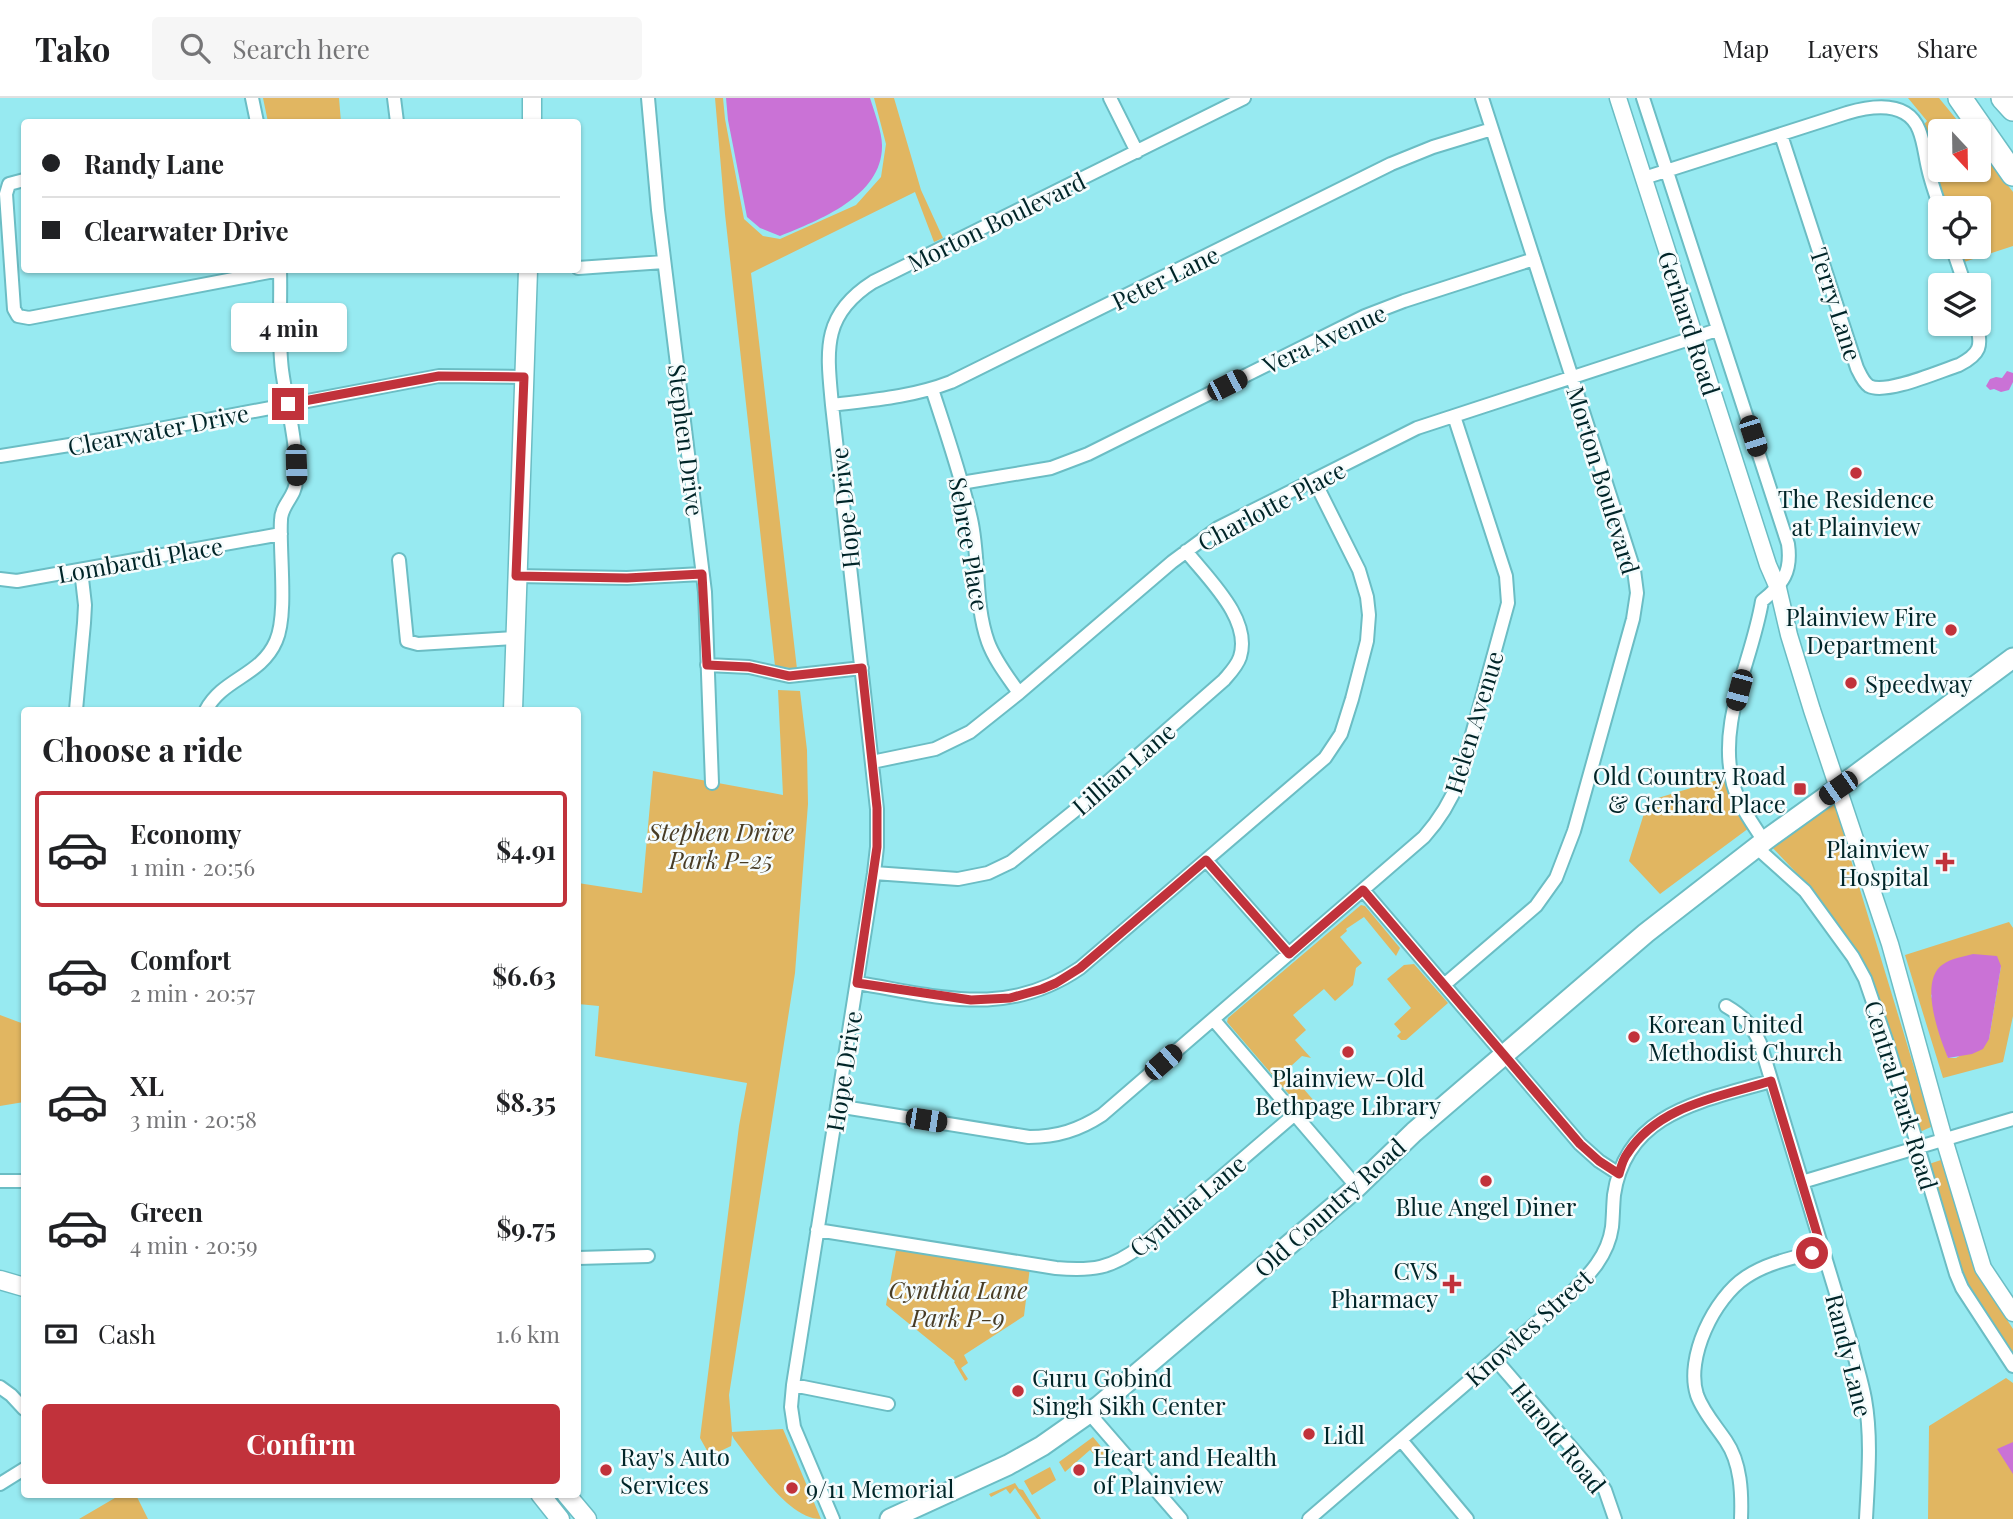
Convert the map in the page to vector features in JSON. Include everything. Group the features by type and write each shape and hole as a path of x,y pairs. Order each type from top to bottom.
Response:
{"highway":[{"path":"1960,98 2013,173"},
{"path":"1970,98 2013,147"},
{"path":"2003,98 2013,109"}],"main road":[{"path":"532,98 532,119"},
{"path":"513,707 528,273"},
{"name":"Old Country Road","path":"890,1519 1008,1465 1042,1446 1089,1413 1357,1186 1413,1132 1646,933 1760,844 2013,658"},
{"path":"0,1280 21,1286"},
{"path":"548,1498 560,1519"},
{"path":"569,1498 587,1519"}],"street":[{"path":"252,98 256,119"},
{"path":"394,98 397,119"},
{"name":"Stephen Drive","path":"648,98 658,210 702,574 712,783"},
{"path":"1110,98 1137,152"},
{"name":"Morton Boulevard","path":"832,405 828,357 830,338 836,319 861,290 1244,98"},
{"name":"Morton Boulevard","path":"1444,985 1535,906 1556,878 1574,831 1633,619 1637,593 1634,570 1482,98"},
{"name":"Gerhard Road","path":"1618,98 1768,565 1778,588 1789,635 1838,788"},
{"name":"Central Park Road","path":"1643,98 1788,544 1790,561 1778,588 1762,601 1758,629 1733,709 1728,736 1729,762 1734,786 1760,844 1805,891 1866,979 1962,1288 2013,1366"},
{"path":"1644,178 1870,106 1898,110 1913,120 1919,130 1936,196"},
{"name":"Peter Lane","path":"832,405 901,397 932,389 970,373 1391,164 1433,147 1492,129"},
{"name":"Terry Lane","path":"1781,135 1857,368 1864,381 1870,386 1889,387 1959,365 1976,353 1980,345 1980,336"},
{"path":"21,181 9,184 6,194 14,309 18,316 29,318 264,273"},
{"name":"Vera Avenue","path":"961,483 1064,464 1365,316 1534,259"},
{"path":"581,268 664,262"},
{"path":"208,707 217,693 252,671 270,653 277,638 281,617 281,515 295,492 296,465 282,367 280,273"},
{"name":"Charlotte Place","path":"872,762 915,754 954,741 986,721 1172,562 1218,528 1417,428 1717,330"},
{"name":"Clearwater Drive","path":"0,456 91,442 439,376 524,377"},
{"name":"Sebree Place","path":"932,389 971,521 979,603 985,631 996,659 1019,693"},
{"name":"Hope Drive","path":"832,405 877,808 874,873 791,1408 794,1427 833,1519"},
{"name":"Helen Avenue","path":"838,1106 1030,1137 1067,1133 1089,1124 1424,837 1440,819 1460,778 1508,603 1506,576 1454,416"},
{"path":"857,983 971,1000 1010,998 1056,983 1080,968 1325,758 1341,734 1352,699 1367,641 1369,615 1359,570 1314,480"},
{"name":"Lombardi Place","path":"0,579 17,581 281,534"},
{"name":"Lillian Lane","path":"874,873 958,879 988,873 1011,862 1078,808 1224,680 1240,657 1243,641 1240,625 1232,609 1186,551"},
{"path":"399,560 407,641 418,644 514,638"},
{"path":"76,707 85,605 81,570"},
{"path":"516,576 627,578 702,574"},
{"path":"707,665 749,667 789,676 862,668"},
{"name":"Central Park Road","path":"1838,788 1890,944 1983,1268 2013,1313"},
{"path":"1206,860 1289,954"},
{"path":"1363,890 1580,1144 1619,1174"},
{"name":"Randy Lane","path":"1726,1006 1742,1015 1753,1028 1852,1346 1865,1398 1869,1451 1866,1519"},
{"path":"1213,1019 1357,1186"},
{"name":"Knowles Street","path":"1309,1519 1570,1294 1599,1262 1607,1247 1611,1230 1619,1174 1626,1155 1645,1132 1665,1117 1696,1103 1771,1081"},
{"name":"Cynthia Lane","path":"817,1230 1056,1268 1084,1270 1104,1266 1128,1256 1141,1246 1295,1114"},
{"path":"1802,1182 2013,1118"},
{"path":"0,1181 21,1181"},
{"path":"1741,1519 1739,1474 1728,1444 1705,1412 1694,1385 1697,1351 1722,1300 1744,1278 1775,1264 1822,1250"},
{"path":"581,1258 648,1256"},
{"name":"Harold Road","path":"1495,1359 1596,1476 1605,1490 1615,1519"},
{"path":"793,1385 888,1404"},
{"path":"0,1387 21,1406"},
{"path":"1089,1413 1181,1519"},
{"path":"1401,1440 1467,1519"},
{"path":"0,1484 21,1471"}],"green space":[{"path":"263,98 339,98 341,119 267,119"},
{"path":"715,98 723,98 744,219 763,236 780,239 856,205 881,177 886,144 874,98 894,98 921,190 943,238 934,242 915,192 751,273 797,669 775,666 725,214"},
{"path":"1908,98 1939,98 1956,119 1928,119 1928,162 1919,130 1927,121"},
{"path":"1992,165 2013,192 2013,246 1991,253 1991,196 1938,196 1934,182 1992,182"},
{"path":"1956,259 1973,259 1958,264"},
{"name":"Stephen Drive Park P-25","path":"778,690 800,691 807,750 808,804 795,973 729,1395 732,1432 783,1429 821,1519 809,1517 784,1500 761,1475 732,1435 731,1446 710,1456 700,1438 739,1126 747,1083 595,1056 599,1006 581,1004 581,883 642,893 653,771 783,795"},
{"path":"1724,778 1749,828 1660,894 1629,861 1648,801"},
{"path":"1836,794 1848,850 1931,1123 1931,1127 1922,1131 1917,1128 1857,956 1809,886 1768,843"},
{"path":"1361,905 1365,906 1400,948 1396,956 1364,917 1346,929 1340,937 1362,963 1356,968 1353,985 1335,1001 1324,989 1293,1015 1306,1030 1295,1040 1311,1058 1302,1056 1275,1078 1227,1022 1228,1018"},
{"path":"2009,922 2013,928 2013,1016 2003,1062 1943,1078 1905,955","holes":["2001,966 1989,1039 1956,1058 1948,1058 1931,995"]},
{"path":"1414,964 1448,1003 1406,1040 1401,1040 1397,1036 1401,1032 1394,1024 1411,1008 1387,979 1404,965"},
{"path":"0,1015 21,1023 21,1102 0,1106"},
{"path":"1285,1076 1296,1080 1315,1102 1305,1110 1302,1109 1279,1083"},
{"path":"1941,1160 1977,1274 2013,1329 2013,1357 1963,1275 1929,1164"},
{"name":"Cynthia Lane Park P-9","path":"897,1245 1030,1267 1024,1316 964,1355 968,1363 961,1368 968,1379 965,1381 955,1361 886,1305"},
{"path":"2006,1378 2013,1383 2013,1519 1928,1519 1929,1426"},
{"path":"1093,1437 1108,1455 1100,1461 1090,1450 1065,1472 1059,1462"},
{"path":"1050,1467 1056,1480 1032,1495 1024,1481"},
{"path":"1015,1483 1023,1490 1041,1519 1037,1519 1015,1488 1010,1494 1006,1489 991,1497 989,1494"},
{"path":"115,1498 138,1498 148,1519 79,1519"}],"shaded area":[{"path":"726,98 870,98 882,145 880,163 860,192 830,214 780,236 760,228 747,217"},
{"path":"2007,371 2013,373 2009,390 2001,392 1990,390 1986,386 1990,379 2002,378"},
{"path":"1973,954 1997,956 2001,966 1989,1039 1983,1049 1972,1054 1948,1058 1933,1010 1932,984 1935,973 1942,965"},
{"path":"2013,1442 2013,1474 1997,1449"}],"place":[{"name":"The Residence at Plainview","path":"1856,473"},
{"name":"Plainview Fire Department","path":"1951,630"},
{"name":"Speedway","path":"1851,683"},
{"name":"Old Country Road & Gerhard Place","path":"1800,789"},
{"name":"Plainview Hospital","path":"1945,862"},
{"name":"Korean United Methodist Church","path":"1634,1037"},
{"name":"Plainview-Old Bethpage Library","path":"1348,1052"},
{"name":"Blue Angel Diner","path":"1486,1181"},
{"name":"CVS Pharmacy","path":"1452,1284"},
{"name":"Guru Gobind Singh Sikh Center","path":"1018,1391"},
{"name":"Lidl","path":"1309,1434"},
{"name":"Ray's Auto Services","path":"606,1470"},
{"name":"Heart and Health of Plainview","path":"1079,1470"},
{"name":"9/11 Memorial","path":"792,1488"}],"route":[{"path":"288,404 439,376 524,377 516,576 627,578 702,574 707,665 749,667 789,676 862,668 877,808 877,847 857,983 971,1000 1010,998 1042,989 1080,968 1206,860 1289,954 1363,890 1580,1144 1619,1174 1626,1155 1645,1132 1665,1117 1696,1103 1771,1081 1822,1250 1812,1253"}]}
